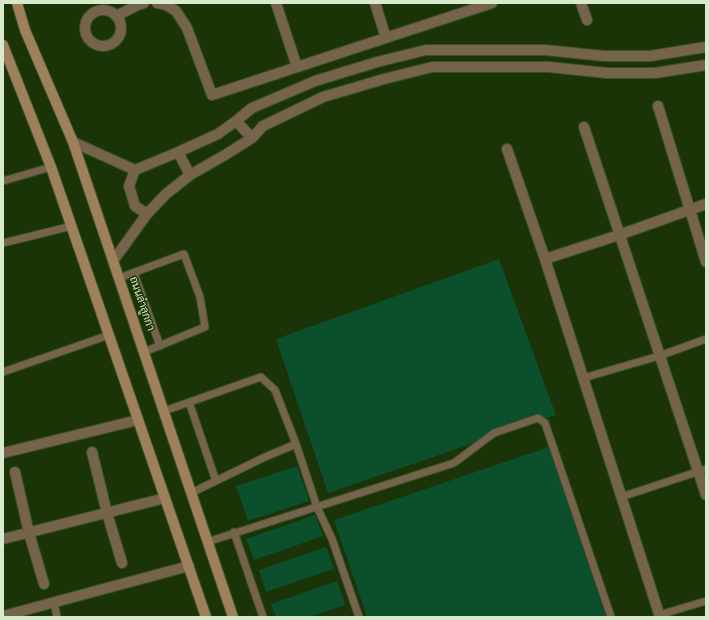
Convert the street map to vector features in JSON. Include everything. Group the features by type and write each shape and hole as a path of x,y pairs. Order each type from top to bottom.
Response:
{"main road":[{"name":"ถนนลำลูกกา","path":"17,3 25,30 74,142 233,617"},
{"path":"3,45 51,167 72,226 206,617"}],"street":[{"path":"116,16 144,3"},
{"path":"157,3 166,5 176,11 187,28 212,95 386,38 479,5 492,3"},
{"path":"276,3 297,67"},
{"path":"375,3 386,38"},
{"path":"581,3 587,20"},
{"path":"147,214 135,206 129,186 135,170 220,132 252,108 315,81 377,62 426,50 516,49 546,50 604,56 650,56 706,47"},
{"path":"516,49 518,67"},
{"path":"113,261 147,214 166,194 190,175 252,138 263,126 323,97 432,67 549,67 607,73 655,73 706,65"},
{"path":"658,106 706,262"},
{"path":"236,121 252,138"},
{"path":"584,127 660,356 702,471 706,495"},
{"path":"74,142 135,170"},
{"path":"507,149 583,378 659,616"},
{"path":"178,152 190,175"},
{"path":"544,259 619,235 706,204"},
{"path":"3,453 138,420"},
{"path":"92,452 107,513 122,562"},
{"path":"15,472 28,533 44,584"},
{"path":"3,539 165,498"},
{"path":"3,616 189,566"}],"lane":[{"path":"3,181 51,167"},
{"path":"3,243 72,226"},
{"path":"119,278 183,254 185,255 200,297 205,327 144,352"},
{"path":"134,273 160,346"},
{"path":"3,372 109,335"},
{"path":"583,378 660,356 706,339"},
{"path":"164,411 261,377 275,390 296,444 317,507 332,539 359,617"},
{"path":"189,402 216,481"},
{"path":"207,542 234,532 454,463 494,433 538,418 545,423 611,617"},
{"path":"191,493 265,457 296,444"},
{"path":"621,497 702,471"},
{"path":"234,532 263,617"},
{"path":"659,616 706,601"},
{"path":"54,602 57,617"}],"building":[{"path":"499,259 556,415 328,493 276,339"},
{"path":"549,447 606,617 367,617 334,520"},
{"path":"297,466 309,501 248,521 236,486"},
{"path":"315,515 323,536 254,560 246,539"},
{"path":"326,547 334,569 266,592 259,570"},
{"path":"337,581 345,605 309,617 276,617 271,604"}]}
